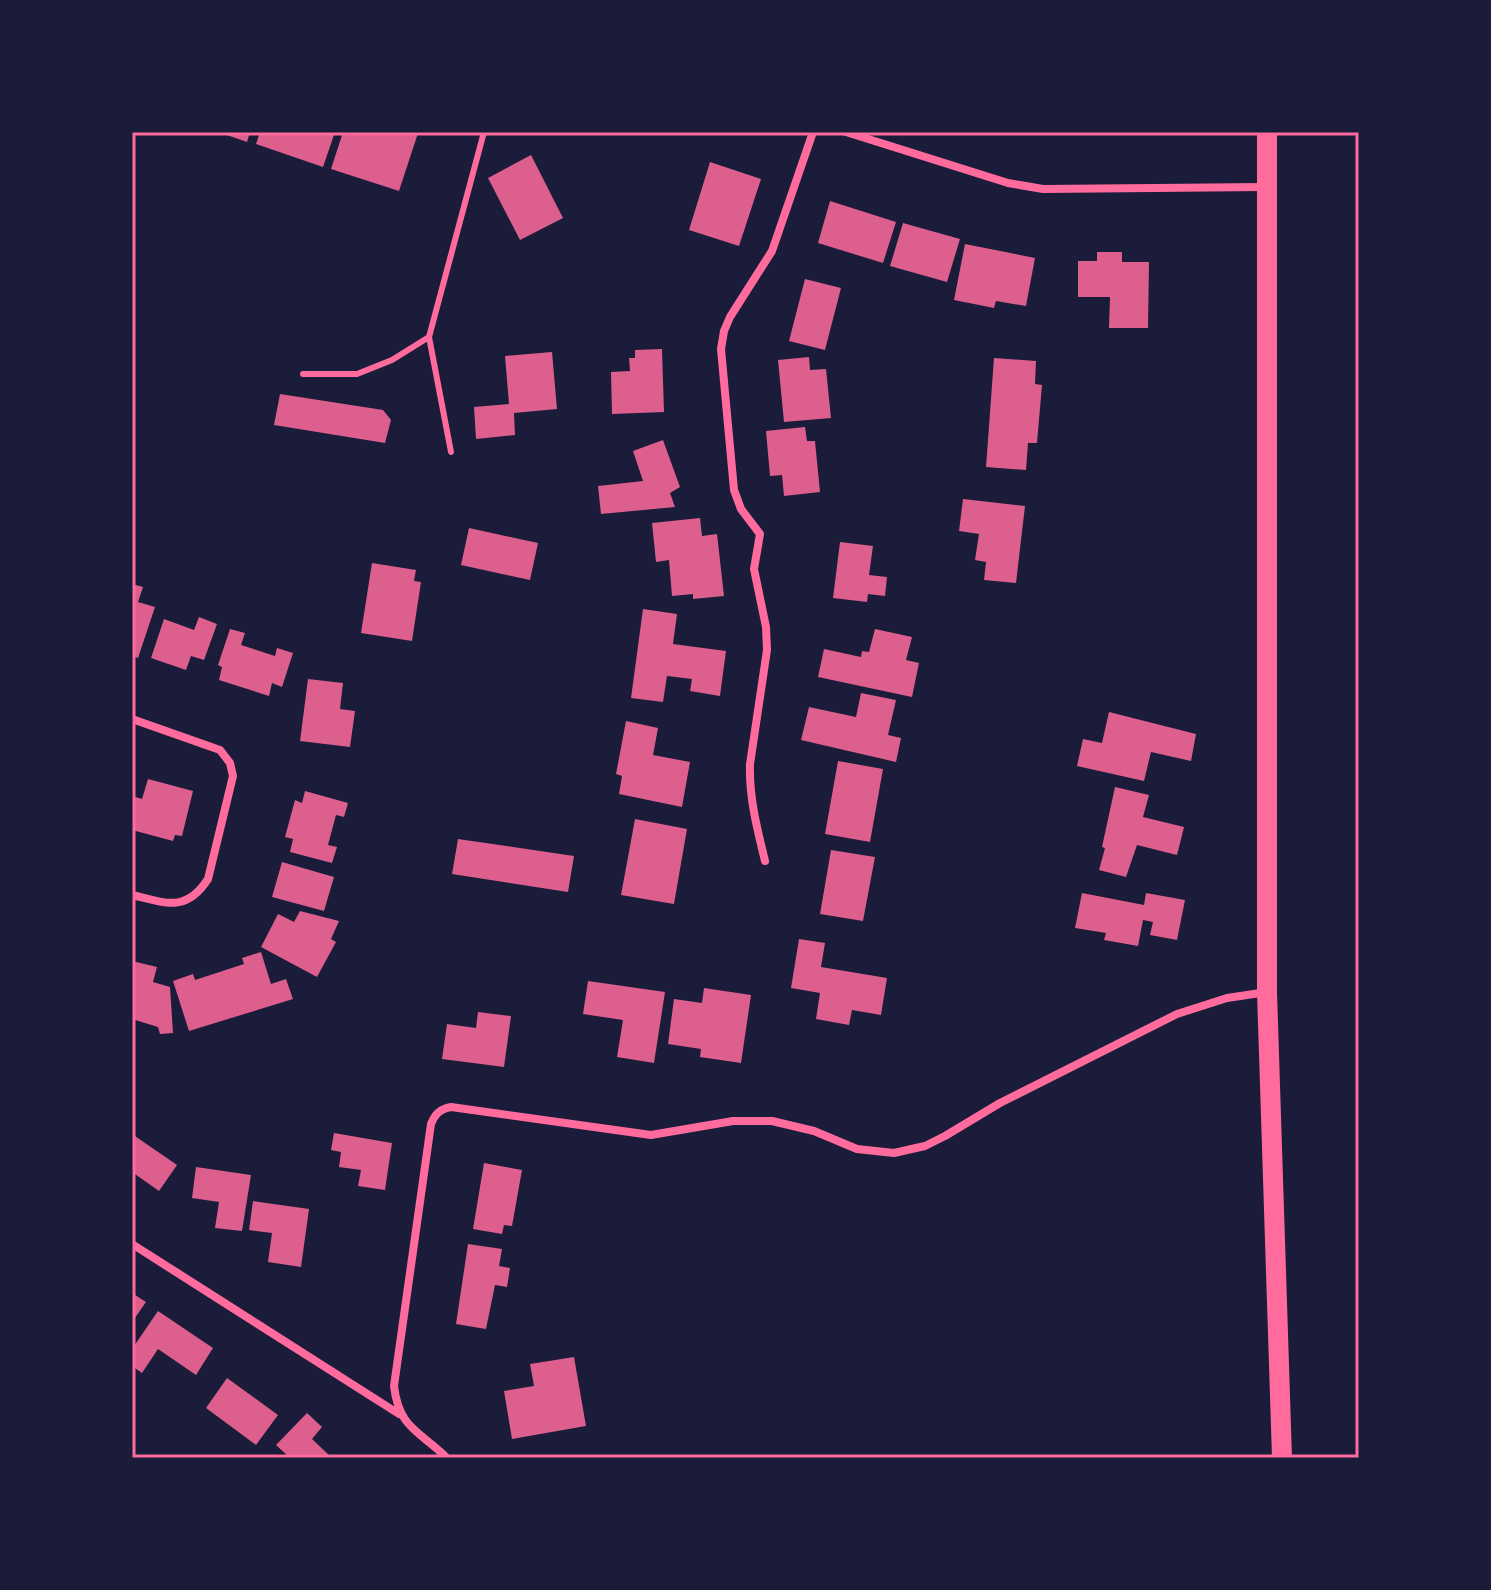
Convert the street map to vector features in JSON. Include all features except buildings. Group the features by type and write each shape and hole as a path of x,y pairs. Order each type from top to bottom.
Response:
{"main road":[{"path":"1267,132 1267,992 1282,1458"}],"street":[{"path":"765,861 749,782 767,650 766,627 754,569 760,534 741,509 734,490 721,349 730,317 772,251 813,132"},
{"path":"846,132 1008,183 1043,189 1266,187"},
{"path":"132,719 220,750 230,763 233,776 208,879 201,890 180,904 132,895"},
{"path":"400,1414 394,1386 416,1223 431,1124 444,1108 651,1135 733,1121 772,1121 814,1131 857,1149 894,1153 925,1146 1000,1103 1177,1014 1227,998 1267,992"},
{"path":"132,1244 400,1414 417,1434 447,1458"}],"lane":[{"path":"451,452 429,337 484,132"},
{"path":"303,374 357,374 392,360 429,337"}]}
